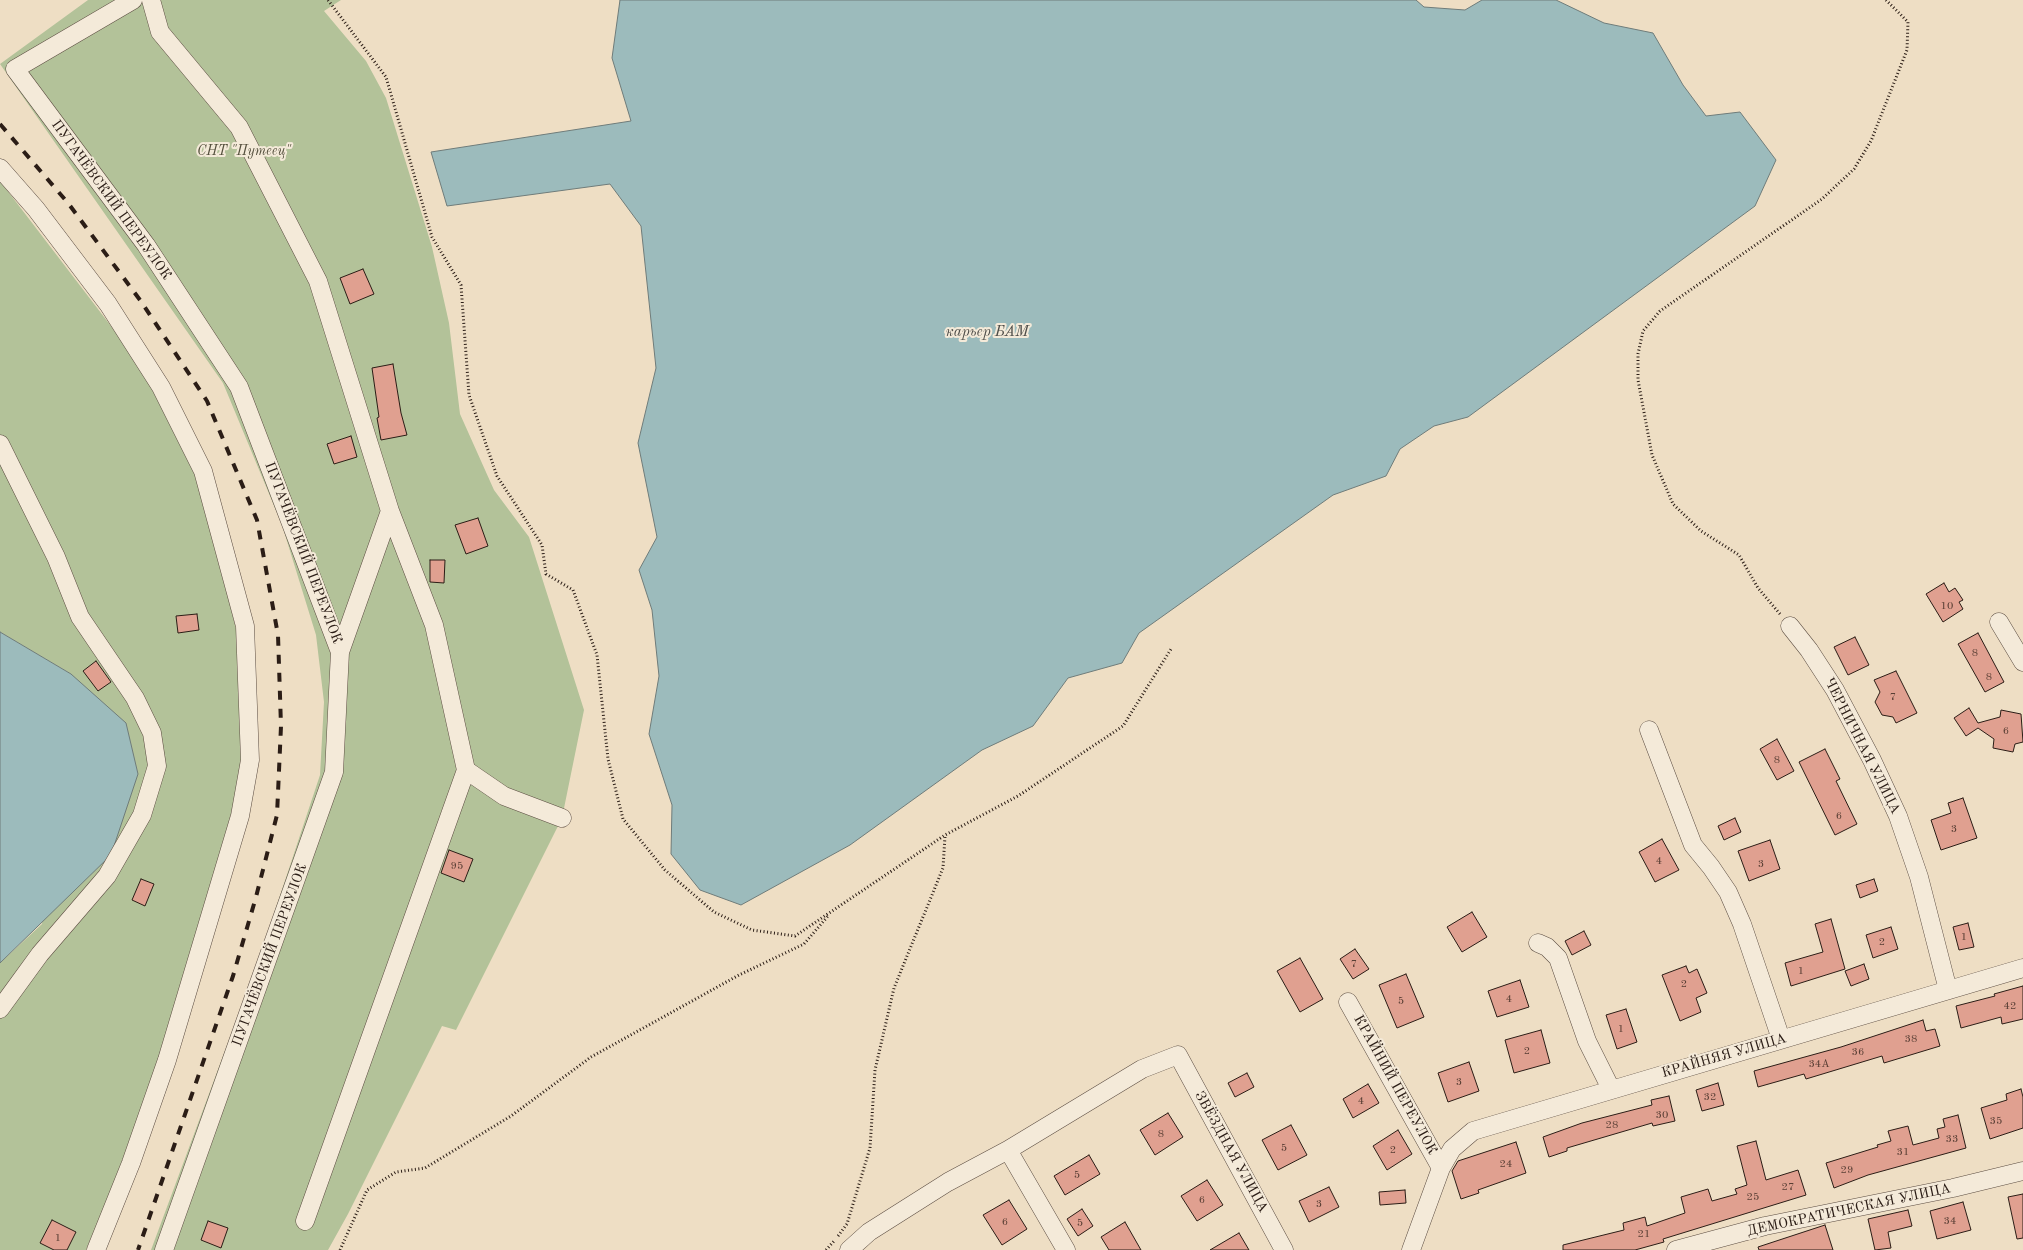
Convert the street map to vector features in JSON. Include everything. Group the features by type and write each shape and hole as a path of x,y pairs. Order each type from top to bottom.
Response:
{"street":[{"name":"ПУГАЧЁВСКИЙ ПЕРЕУЛОК","path":"133,0 15,69 146,245 239,387 340,652 334,772 164,1250"},
{"path":"151,0 160,32 240,127 318,281 390,511 434,625 466,770 306,1221"},
{"path":"0,168 36,209 108,304 160,387 203,471 245,626 250,760 240,816 167,1060 131,1163 96,1250"},
{"path":"0,444 56,557 80,617 135,698 152,733 157,766 142,815 107,876 40,954 0,1009"},
{"path":"340,652 390,511"},
{"path":"2000,622 2023,662"},
{"name":"ЧЕРНИЧНАЯ УЛИЦА","path":"1790,626 1809,650 1835,690 1872,760 1898,816 1919,877 1948,990"},
{"path":"1649,730 1693,844 1712,867 1728,892 1742,924 1780,1039"},
{"path":"466,770 504,796 562,818"},
{"path":"1538,943 1547,947 1558,958 1587,1041 1611,1089"},
{"name":"КРАЙНЯЯ УЛИЦА","path":"1411,1250 1441,1168 1452,1149 1473,1131 2023,968"},
{"name":"КРАЙНИЙ ПЕРЕУЛОК","path":"1348,1002 1441,1168"},
{"name":"ЗВЁЗДНАЯ УЛИЦА","path":"1008,1150 1142,1069 1178,1055 1284,1250"},
{"path":"849,1250 869,1232 948,1182 1008,1150 1066,1250"},
{"name":"ДЕМОКРАТИЧЕСКАЯ УЛИЦА","path":"1676,1250 1765,1226 1953,1188 2023,1171"}],"path":[{"path":"328,0 386,77 432,237 462,285 469,395 496,476 542,545 546,574 573,590 597,655 608,759 623,819 665,870 714,912 752,930 795,936 945,835 1018,796 1123,726 1171,649"},
{"path":"1790,626 1758,588 1739,556 1701,531 1673,504 1652,454 1638,380 1638,354 1643,331 1660,311 1822,199 1854,169 1871,141 1907,50 1908,22 1886,0"},
{"path":"826,1250 847,1224 870,1148 875,1070 894,988 943,868 945,835"},
{"path":"340,1250 367,1190 396,1172 425,1168 511,1116 591,1057 739,975 804,944 832,912"}],"green space":[{"name":"СНТ \"Путеец\"","path":"88,0 341,0 324,11 366,61 386,98 432,247 449,323 460,414 494,490 529,537 584,710 562,818 456,1030 442,1026 328,1250 151,1250 259,959 320,775 324,702 316,635 282,525 223,383 0,64"},
{"path":"0,181 140,364 200,480 238,637 242,761 223,853 133,1139 86,1250 0,1250 0,963 42,924 71,674 0,632"}],"water":[{"name":"карьер БАМ","path":"620,0 1416,0 1424,7 1465,10 1482,0 1556,0 1604,23 1653,33 1683,85 1706,116 1740,112 1776,160 1755,206 1468,417 1434,426 1400,449 1386,476 1333,495 1139,633 1122,663 1068,678 1033,726 982,750 850,845 741,905 700,890 671,854 672,805 649,734 659,676 652,610 639,570 657,537 638,443 656,368 641,226 610,184 447,206 431,152 631,121 612,58"},
{"path":"0,632 71,674 126,723 138,774 111,855 0,963"}],"building":[{"path":"363,269 374,294 350,304 340,278"},
{"path":"393,364 401,413 407,435 381,440 372,368"},
{"path":"351,436 357,457 334,464 327,444"},
{"path":"478,518 488,546 466,554 455,525"},
{"path":"430,560 445,560 444,583 430,582"},
{"path":"1944,583 1949,592 1955,588 1963,600 1959,602 1963,609 1943,622 1926,594"},
{"path":"197,614 199,630 178,633 176,616"},
{"path":"1978,633 2004,682 1985,692 1958,644"},
{"path":"1855,637 1869,665 1848,675 1834,647"},
{"path":"96,661 111,682 98,691 83,671"},
{"path":"1896,671 1917,713 1896,723 1893,717 1882,715 1875,702 1880,692 1874,680"},
{"path":"1969,708 1978,723 2000,717 2001,710 2021,714 2023,742 2015,744 2013,752 1993,748 1994,739 1978,728 1966,736 1954,718"},
{"path":"1777,739 1794,771 1777,780 1760,749"},
{"path":"1825,749 1840,779 1836,781 1857,824 1835,835 1799,762"},
{"path":"1963,798 1977,838 1941,850 1931,820 1951,813 1948,803"},
{"path":"1735,818 1741,832 1724,840 1718,826"},
{"path":"1662,839 1679,870 1655,882 1639,852"},
{"path":"1770,840 1780,869 1749,881 1738,851"},
{"path":"449,850 473,859 464,882 441,873"},
{"path":"141,879 154,884 145,906 132,900"},
{"path":"1874,879 1878,891 1860,898 1856,885"},
{"path":"1472,912 1487,937 1462,952 1447,927"},
{"path":"1831,919 1845,969 1791,986 1785,963 1823,952 1815,924"},
{"path":"1968,923 1974,947 1959,950 1953,927"},
{"path":"1891,927 1898,949 1873,958 1866,935"},
{"path":"1584,931 1591,945 1572,955 1565,941"},
{"path":"1355,949 1369,969 1353,979 1340,959"},
{"path":"1300,958 1323,999 1300,1012 1277,971"},
{"path":"1864,964 1869,979 1851,986 1845,971"},
{"path":"1686,966 1689,973 1697,969 1707,993 1696,998 1701,1012 1680,1021 1662,975"},
{"path":"1406,974 1424,1017 1397,1028 1379,985"},
{"path":"1520,980 1529,1007 1497,1017 1488,991"},
{"path":"2023,986 2023,1019 2002,1024 2001,1017 1961,1028 1956,1006 1995,996 1994,994"},
{"path":"1626,1009 1637,1042 1617,1049 1606,1015"},
{"path":"1923,1020 1926,1031 1935,1029 1940,1046 1884,1063 1882,1056 1806,1079 1804,1074 1758,1087 1754,1071 1841,1047"},
{"path":"1541,1030 1550,1063 1514,1073 1505,1040"},
{"path":"1469,1062 1479,1091 1448,1102 1438,1073"},
{"path":"1247,1073 1254,1087 1235,1097 1228,1083"},
{"path":"1718,1083 1724,1105 1702,1111 1696,1090"},
{"path":"1368,1084 1379,1103 1353,1118 1343,1099"},
{"path":"2021,1089 2023,1097 2023,1128 1990,1139 1981,1108 2007,1100 2006,1094"},
{"path":"1669,1096 1675,1121 1653,1126 1652,1123 1567,1148 1567,1151 1549,1157 1543,1137 1582,1123 1652,1105 1651,1100"},
{"path":"1168,1113 1183,1137 1155,1155 1140,1130"},
{"path":"1958,1115 1966,1148 1868,1175 1834,1188 1826,1163 1878,1147 1877,1145 1891,1141 1888,1131 1908,1126 1913,1145 1939,1138 1937,1129 1945,1127 1943,1119"},
{"path":"1291,1125 1307,1155 1278,1170 1262,1140"},
{"path":"1398,1130 1412,1154 1387,1170 1373,1146"},
{"path":"1756,1141 1766,1180 1798,1170 1806,1195 1663,1239 1664,1242 1635,1250 1563,1250 1563,1245 1624,1230 1623,1223 1645,1217 1647,1226 1685,1213 1681,1197 1708,1189 1712,1201 1737,1194 1735,1189 1747,1185 1737,1146"},
{"path":"1516,1142 1526,1173 1478,1190 1479,1193 1461,1199 1452,1171 1458,1161"},
{"path":"1089,1155 1100,1174 1065,1195 1054,1176"},
{"path":"1207,1180 1223,1205 1197,1221 1181,1196"},
{"path":"1329,1187 1339,1207 1309,1222 1299,1201"},
{"path":"1405,1190 1406,1203 1380,1205 1379,1192"},
{"path":"2023,1194 2023,1238 2017,1239 2008,1197"},
{"path":"1009,1200 1027,1229 1002,1245 983,1215"},
{"path":"1963,1202 1971,1230 1937,1239 1930,1211"},
{"path":"1082,1209 1093,1226 1078,1236 1067,1219"},
{"path":"1908,1210 1912,1226 1888,1232 1891,1248 1875,1250 1868,1219"},
{"path":"52,1220 76,1232 67,1250 54,1250 40,1243"},
{"path":"208,1221 228,1228 221,1248 201,1240"},
{"path":"1125,1222 1141,1250 1109,1250 1101,1237"},
{"path":"1825,1225 1833,1250 1759,1250 1758,1247"},
{"path":"1239,1233 1249,1250 1210,1250"}],"railway":[{"path":"0,124 68,203 140,300 207,401 257,520 278,635 281,726 277,815 233,976 138,1250"}]}
